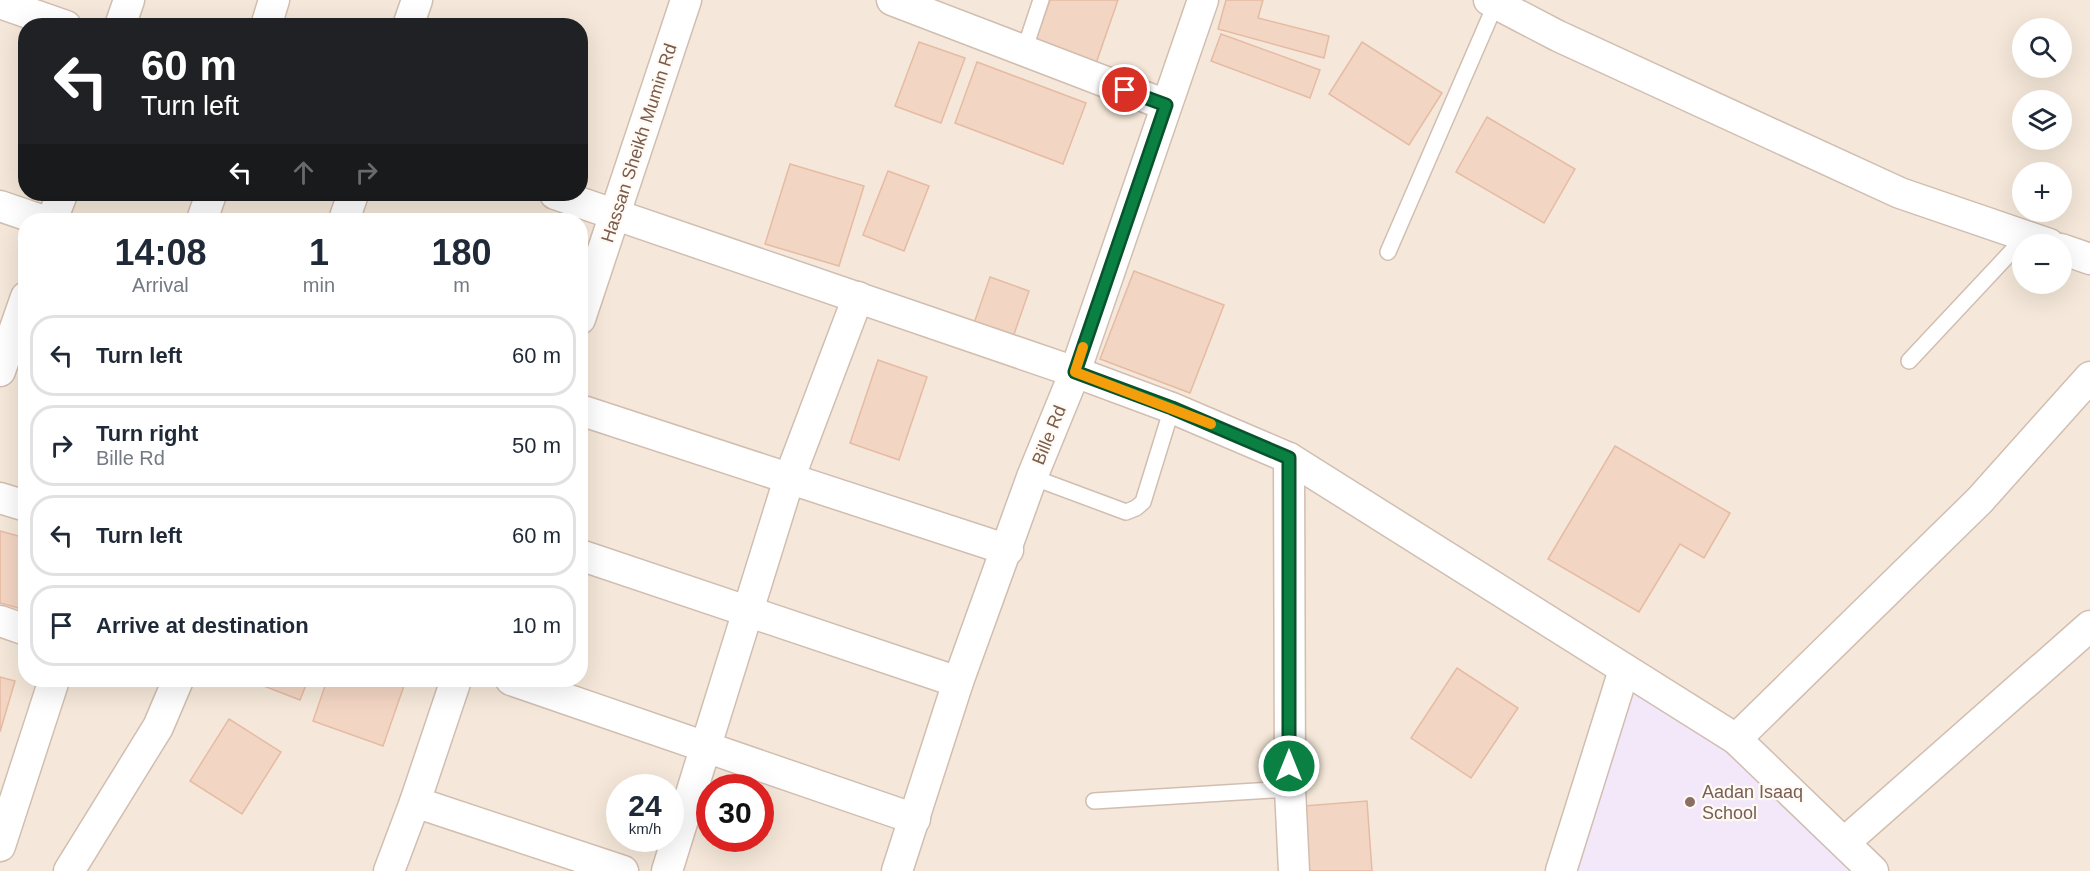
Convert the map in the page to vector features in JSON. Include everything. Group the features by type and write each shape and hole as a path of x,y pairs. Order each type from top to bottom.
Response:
{"street":[{"path":"123,18 129,0"},
{"path":"268,18 274,0"},
{"path":"411,18 417,0"},
{"path":"892,0 1166,105"},
{"name":"Bille Rd","path":"897,871 958,682 1008,550 1032,477 1075,372 1203,0"},
{"name":"Hassan Sheikh Mumin Rd","path":"588,297 617,215 680,2"},
{"path":"1492,2 1558,36 1900,193 2020,234"},
{"path":"0,3 43,18"},
{"path":"576,201 1075,372 1172,408 1289,458 1736,739 1873,871"},
{"path":"0,206 20,213"},
{"path":"2072,253 2090,259"},
{"path":"667,871 789,479 858,297"},
{"path":"0,371 18,320"},
{"path":"1736,739 1980,500 2090,377"},
{"path":"588,413 1008,550"},
{"path":"1289,458 1290,789 1294,871"},
{"path":"0,498 18,504"},
{"path":"588,558 958,682"},
{"path":"0,621 18,627"},
{"path":"1845,842 2090,626"},
{"path":"1561,871 1624,670"},
{"path":"0,846 52,687"},
{"path":"69,871 158,727 175,687"},
{"path":"389,871 454,687"},
{"path":"531,687 915,819"},
{"path":"415,802 623,871"}],"lane":[{"path":"1024,51 1041,0"},
{"path":"1388,252 1492,2"},
{"path":"1909,361 2012,264"},
{"path":"1032,477 1126,512 1136,508 1143,502 1172,408"},
{"path":"1094,801 1290,789"}],"shaded area":[{"path":"0,0 2090,0 2090,871 0,871"},
{"name":"Aadan Isaaq School","path":"1629,690 1728,752 1856,871 1575,871"}],"building":[{"path":"1050,0 1118,0 1094,69 1033,48"},
{"path":"1226,0 1263,0 1258,18 1329,36 1324,58 1218,29"},
{"path":"1221,34 1320,70 1310,98 1211,61"},
{"path":"919,42 965,58 941,123 895,106"},
{"path":"1362,42 1442,93 1409,145 1329,94"},
{"path":"977,62 1086,103 1063,164 955,123"},
{"path":"1487,117 1575,169 1544,223 1456,172"},
{"path":"790,164 864,186 839,266 765,244"},
{"path":"888,171 929,186 904,251 863,235"},
{"path":"1134,271 1224,305 1190,393 1100,359"},
{"path":"990,277 1029,291 1012,340 973,326"},
{"path":"878,360 927,377 899,460 850,443"},
{"path":"1615,446 1730,513 1704,558 1680,544 1639,612 1548,559"},
{"path":"0,531 18,536 18,608 0,603"},
{"path":"1457,668 1518,708 1471,778 1411,738"},
{"path":"0,677 15,681 0,732"},
{"path":"266,687 305,687 300,700"},
{"path":"325,687 404,687 383,746 313,721"},
{"path":"229,719 281,752 242,814 190,781"},
{"path":"1367,801 1372,871 1309,871 1304,806"}],"slow traffic":[{"path":"1083,347 1075,372 1211,424"}],"place":[{"name":"Aadan Isaaq School","path":"1690,802"}],"route":[{"path":"1125,90 1166,105 1075,372 1172,408 1289,458 1289,766"}]}
